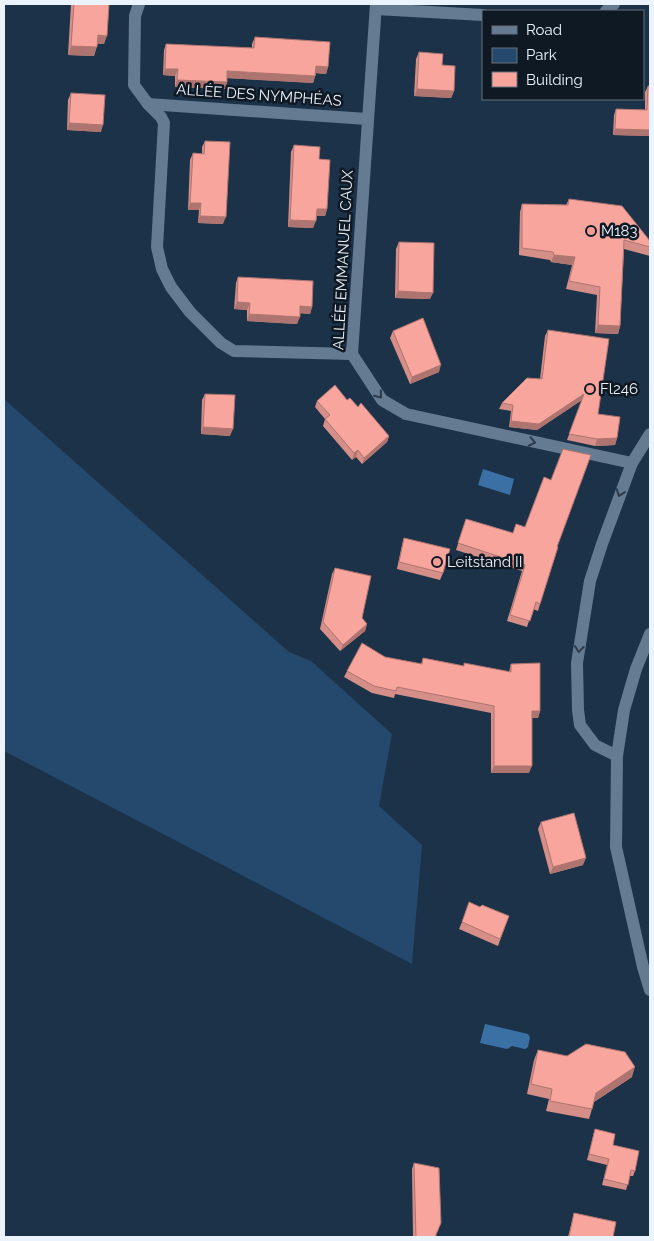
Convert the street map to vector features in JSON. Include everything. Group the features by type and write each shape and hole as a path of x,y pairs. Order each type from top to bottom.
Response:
{"street":[{"path":"139,4 135,16 134,85 164,123 157,247 162,269 171,287 190,312 221,343 234,350 352,354"},
{"path":"376,7 482,15"},
{"name":"ALLÉE EMMANUEL CAUX","path":"376,7 352,354 382,400 406,414 632,463"},
{"name":"ALLÉE DES NYMPHÉAS","path":"148,104 367,119"},
{"path":"617,756 594,745 580,725 577,663 590,582 632,463 650,434"},
{"path":"650,634 636,668 624,710 617,756 616,846 643,967 650,990"}],"green space":[{"path":"4,399 289,652 311,661 392,734 379,806 422,845 412,964 4,751"}],"shaded area":[{"path":"483,469 514,479 510,495 478,485"},
{"path":"485,1024 528,1034 530,1037 528,1047 525,1049 512,1046 507,1049 480,1043"}],"building":[{"path":"74,4 109,4 107,36 98,35 97,47 71,46"},
{"path":"255,37 330,42 328,67 316,66 315,76 227,71 227,82 177,80 178,69 165,69 166,44 254,48"},
{"path":"419,52 443,54 442,65 455,66 454,91 417,89"},
{"path":"648,86 650,86 650,130 615,129 616,109 647,110"},
{"path":"71,93 105,95 103,125 69,123"},
{"path":"205,141 230,142 226,217 200,216 201,203 190,203 193,153 204,154"},
{"path":"294,145 320,147 319,159 330,160 327,209 317,209 316,221 290,220"},
{"path":"569,199 622,206 650,241 650,247 624,240 620,326 598,325 600,287 569,281 575,257 554,255 553,252 522,248 522,204 568,205"},
{"path":"399,242 434,243 433,293 398,291"},
{"path":"238,277 313,281 312,307 300,306 300,317 249,314 250,303 237,302"},
{"path":"423,318 441,365 412,377 393,331"},
{"path":"548,330 609,339 598,414 620,417 617,438 597,439 569,434 584,394 539,424 511,421 513,405 502,403 527,378 542,379"},
{"path":"335,385 347,400 350,398 358,407 361,403 389,436 364,458 358,450 354,453 325,419 330,415 317,401"},
{"path":"205,394 235,395 233,429 203,427"},
{"path":"563,449 591,455 557,547 540,604 536,602 530,621 510,615 525,565 458,543 466,519 513,533 516,524 525,527 544,477 551,480"},
{"path":"404,538 450,549 443,573 399,562"},
{"path":"335,568 371,576 362,618 367,624 343,645 323,622"},
{"path":"362,643 385,657 422,664 423,658 464,666 464,663 511,672 511,664 540,663 540,711 532,711 532,766 494,766 494,706 397,687 396,691 374,686 347,671"},
{"path":"574,813 586,858 553,867 541,822"},
{"path":"469,902 509,916 500,939 462,922"},
{"path":"586,1044 625,1052 635,1067 596,1093 592,1109 550,1101 552,1089 531,1084 538,1050 567,1056"},
{"path":"595,1129 615,1134 613,1145 639,1151 635,1171 631,1170 628,1185 604,1179 609,1159 589,1154"},
{"path":"414,1163 439,1168 441,1223 436,1237 416,1237"},
{"path":"574,1213 616,1222 613,1237 569,1237"}],"place":[{"name":"M183","path":"591,231"},
{"name":"Fl246","path":"590,389"},
{"name":"Leitstand II","path":"437,562"}]}
